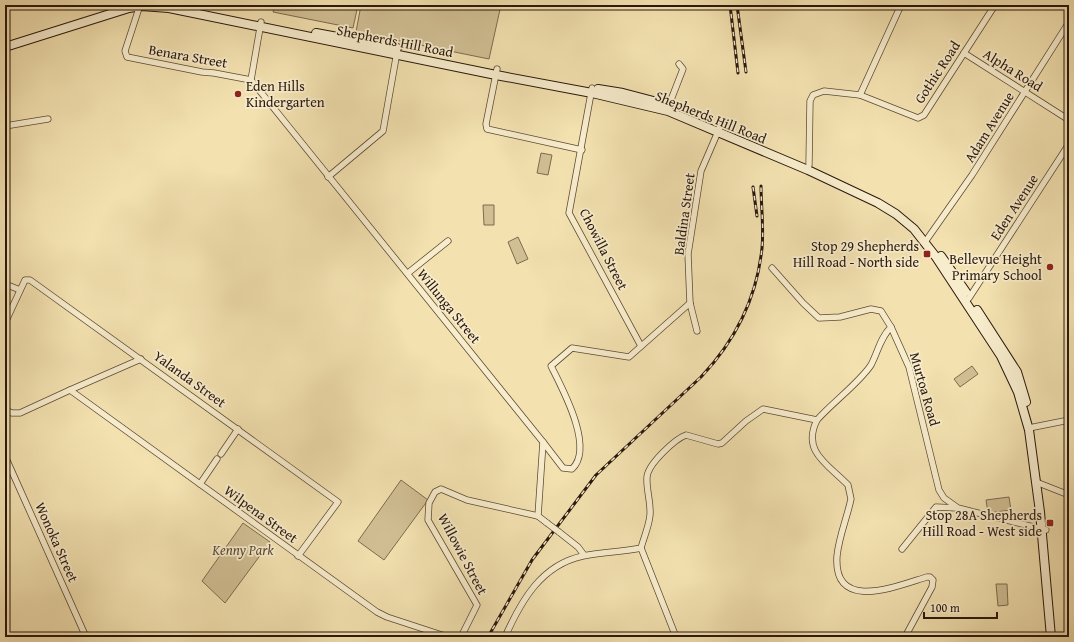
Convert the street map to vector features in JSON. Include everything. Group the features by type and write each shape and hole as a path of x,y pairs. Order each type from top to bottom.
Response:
{"main road":[{"path":"5,41 122,5"},
{"name":"Shepherds Hill Road","path":"182,5 260,24"},
{"name":"Shepherds Hill Road","path":"5,47 114,12 140,6 169,8 260,24 592,90 668,111 719,129 809,165 899,210 916,224 967,300 1001,356 1011,376 1031,428 1044,530 1055,637"},
{"name":"Shepherds Hill Road","path":"592,90 623,93 669,105 878,203 905,221 927,240"},
{"name":"Shepherds Hill Road","path":"1044,530 1051,637"}],"street":[{"path":"860,95 901,5"},
{"name":"Gothic Road","path":"809,165 810,102 813,95 824,91 860,95 918,118 924,115 995,5"},
{"name":"Benara Street","path":"140,6 125,51 127,57 251,80"},
{"name":"Adam Avenue","path":"927,240 972,175 1069,22"},
{"path":"251,80 260,24"},
{"path":"328,177 383,131 397,51"},
{"name":"Alpha Road","path":"964,53 1069,120"},
{"path":"669,105 683,69 679,64"},
{"path":"496,72 486,124 487,129 582,150"},
{"name":"Willunga Street","path":"251,80 328,177 408,273 563,468 572,469 576,466 580,450 575,415 551,366 572,348 629,357 641,346"},
{"name":"Chowilla Street","path":"592,90 569,213 641,346"},
{"path":"5,126 48,119"},
{"name":"Baldina Street","path":"697,332 690,303 688,254 701,171 719,129"},
{"name":"Eden Avenue","path":"967,300 1069,144"},
{"path":"408,273 448,241"},
{"name":"Murtoa Road","path":"772,268 803,303 819,318 840,317 871,309 881,311 891,327 909,367 938,490 944,498 958,508 1044,530"},
{"name":"Yalanda Street","path":"20,290 24,280 27,279 142,358 338,502 298,556"},
{"path":"5,284 20,290 5,323"},
{"path":"641,346 690,303"},
{"path":"891,327 883,337 871,364 864,374 817,420 813,440 814,450 819,458 848,485 850,491 851,499 837,554 837,565 842,582 853,590 863,592 878,591 927,577 930,577 933,580 932,587 905,637"},
{"path":"5,410 12,413 20,413 142,358"},
{"name":"Wilpena Street","path":"70,390 298,556 387,618 448,637"},
{"path":"676,637 641,548 650,519 647,478 648,472 652,465 681,437 691,436 715,444 722,443 746,421 763,409 817,420"},
{"path":"1031,428 1069,420"},
{"path":"200,484 238,430"},
{"path":"543,442 538,516 578,546 584,556"},
{"name":"Wonoka Street","path":"5,456 86,637"},
{"path":"1038,482 1069,495"},
{"name":"Willowie Street","path":"461,637 477,605 428,520 430,503 435,492 441,489 467,500 538,516"},
{"path":"902,549 936,507 958,508"},
{"path":"505,637 533,586 558,564 584,556 641,548"}],"green space":[{"path":"275,5 358,5 353,28 273,12"},
{"path":"361,5 501,5 489,59 356,32"},
{"path":"541,153 552,155 548,175 537,173"},
{"path":"483,205 494,205 494,225 484,225"},
{"path":"518,237 528,259 517,264 508,242"},
{"path":"972,366 978,374 960,387 954,379"},
{"path":"401,480 428,500 384,560 358,541"},
{"path":"1009,497 1011,510 988,513 986,500"},
{"name":"Kenny Park","path":"243,523 270,542 225,603 202,581"},
{"path":"996,584 1007,584 1008,605 998,606"}],"railway":[{"path":"730,5 738,73"},
{"path":"737,5 746,72"},
{"path":"488,637 532,560 596,475 701,377 724,349 734,333 749,301 759,266 763,240 761,186"},
{"path":"753,187 757,216"}],"place":[{"name":"Eden Hills Kindergarten","path":"238,94"},
{"name":"Stop 29 Shepherds Hill Road - North side","path":"927,254"},
{"name":"Bellevue Height Primary School","path":"1050,267"},
{"name":"Stop 28A Shepherds Hill Road - West side","path":"1050,523"}]}
